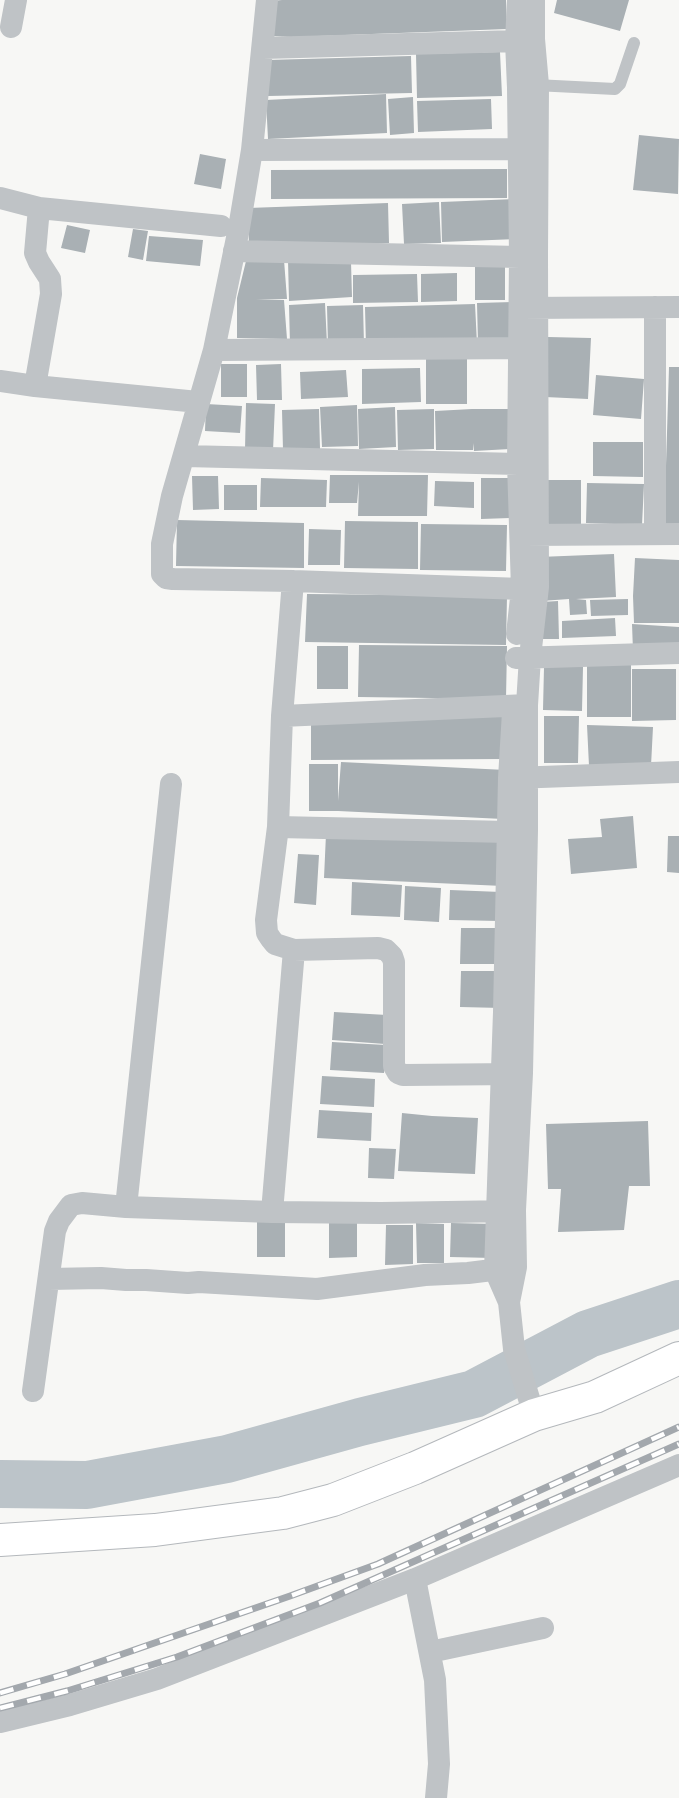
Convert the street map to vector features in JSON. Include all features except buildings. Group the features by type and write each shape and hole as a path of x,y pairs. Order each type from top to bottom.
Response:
{"main road":[{"path":"0,1540 155,1530 283,1513 333,1500 415,1468 531,1408 595,1397 679,1358"}],"street":[{"path":"11,27 16,0"},
{"path":"267,0 252,150 234,251 213,350 172,496 162,544 162,574 166,578 530,588"},
{"path":"518,0 525,40 528,86 530,588 522,658 520,706 506,1269 514,1349 531,1408"},
{"path":"525,40 534,0"},
{"path":"262,48 525,40"},
{"path":"528,86 518,149 520,257 528,308"},
{"path":"252,150 518,149"},
{"path":"0,198 39,208 221,226"},
{"path":"35,386 51,294 50,279 35,253 39,208"},
{"path":"234,251 520,257"},
{"path":"655,307 655,534"},
{"path":"528,308 679,307"},
{"path":"213,350 528,348"},
{"path":"0,381 198,402"},
{"path":"184,456 528,463"},
{"path":"530,535 679,534"},
{"path":"293,581 282,716 278,827 266,920 267,933 275,944 294,950 378,948 386,950 392,956 394,962 394,1066 398,1073 403,1075 512,1074"},
{"path":"522,658 679,653"},
{"path":"282,716 520,706"},
{"path":"518,778 679,772"},
{"path":"126,1207 171,784"},
{"path":"278,827 518,831"},
{"path":"272,1212 294,950"},
{"path":"33,1391 56,1231 58,1221 70,1205 82,1203 126,1207 272,1212 506,1211"},
{"path":"49,1279 101,1278 317,1289 425,1275 506,1269"},
{"path":"0,1722 70,1705 157,1679 415,1579 679,1466"},
{"path":"415,1579 435,1680 439,1764 435,1798"},
{"path":"430,1652 543,1628"}],"lane":[{"path":"528,86 615,89 620,84 634,43"}],"waterway":[{"path":"0,1484 87,1485 227,1459 360,1422 474,1394 588,1334 679,1304"}],"railway":[{"path":"0,1693 65,1674 378,1564 679,1427"},
{"path":"0,1708 67,1691 177,1657 320,1603 679,1444"}]}
